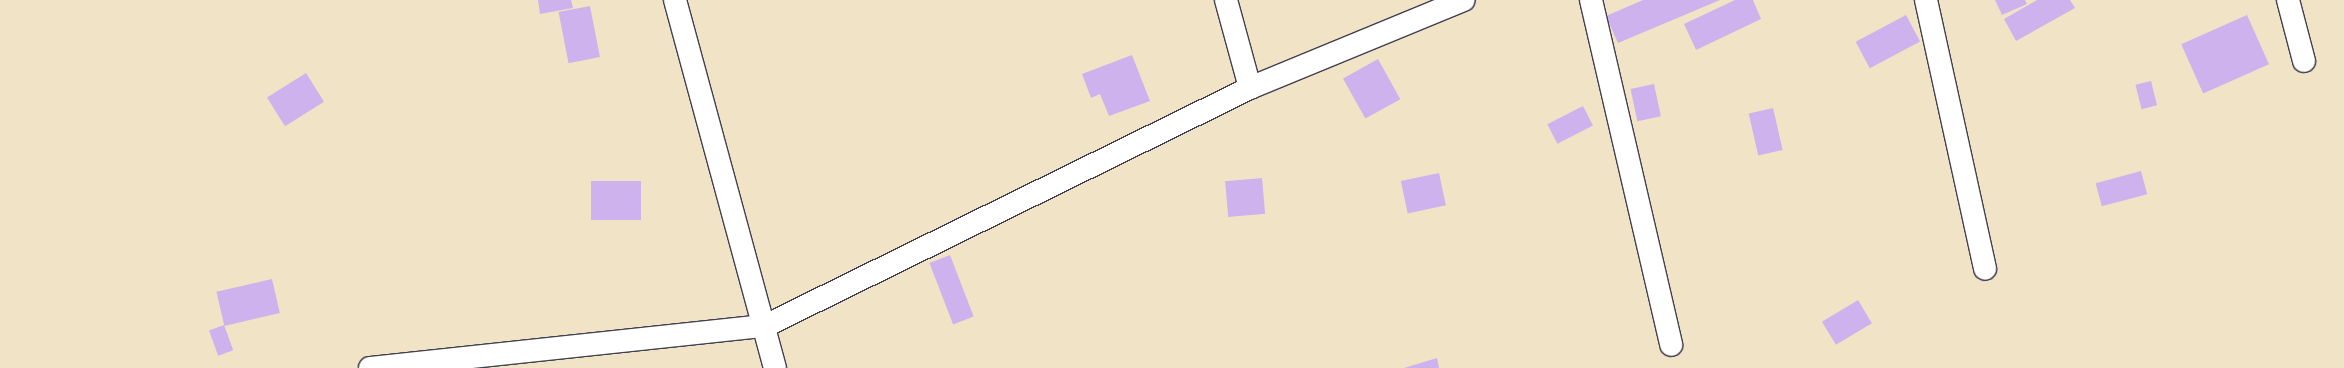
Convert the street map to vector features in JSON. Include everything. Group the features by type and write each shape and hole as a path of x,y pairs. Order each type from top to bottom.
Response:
{"street":[{"path":"675,0 765,326 775,368"},
{"path":"1226,0 1250,88"},
{"path":"370,368 765,326 1250,88 1464,0"},
{"path":"1591,0 1671,345"},
{"path":"1926,0 1985,269"},
{"path":"2288,0 2304,61"}],"building":[{"path":"538,0 571,0 573,8 540,14"},
{"path":"1643,0 1720,0 1618,43 1606,16"},
{"path":"1735,0 1753,0 1761,19 1696,50 1684,24"},
{"path":"1995,0 2025,0 2027,4 2002,15"},
{"path":"2037,0 2070,0 2075,8 2016,41 2004,19"},
{"path":"590,6 600,57 569,63 559,12"},
{"path":"1906,15 1920,41 1870,68 1856,42"},
{"path":"2247,15 2269,64 2203,94 2181,44"},
{"path":"1132,55 1150,101 1109,116 1100,94 1091,98 1082,74"},
{"path":"1378,59 1400,99 1365,119 1343,78"},
{"path":"306,73 324,102 285,126 267,97"},
{"path":"2151,81 2157,105 2142,109 2135,85"},
{"path":"1654,84 1661,116 1637,121 1631,89"},
{"path":"1583,106 1593,126 1557,144 1547,124"},
{"path":"1773,108 1783,150 1758,156 1749,114"},
{"path":"2141,171 2147,194 2102,206 2096,183"},
{"path":"1439,173 1446,205 1408,213 1401,181"},
{"path":"1262,178 1265,214 1228,217 1225,181"},
{"path":"591,181 641,181 641,220 591,220"},
{"path":"950,255 974,317 953,325 929,263"},
{"path":"272,279 280,313 224,326 216,292"},
{"path":"1858,300 1872,323 1836,345 1822,322"},
{"path":"224,325 233,350 218,356 209,330"},
{"path":"1437,358 1439,368 1404,368"}]}
